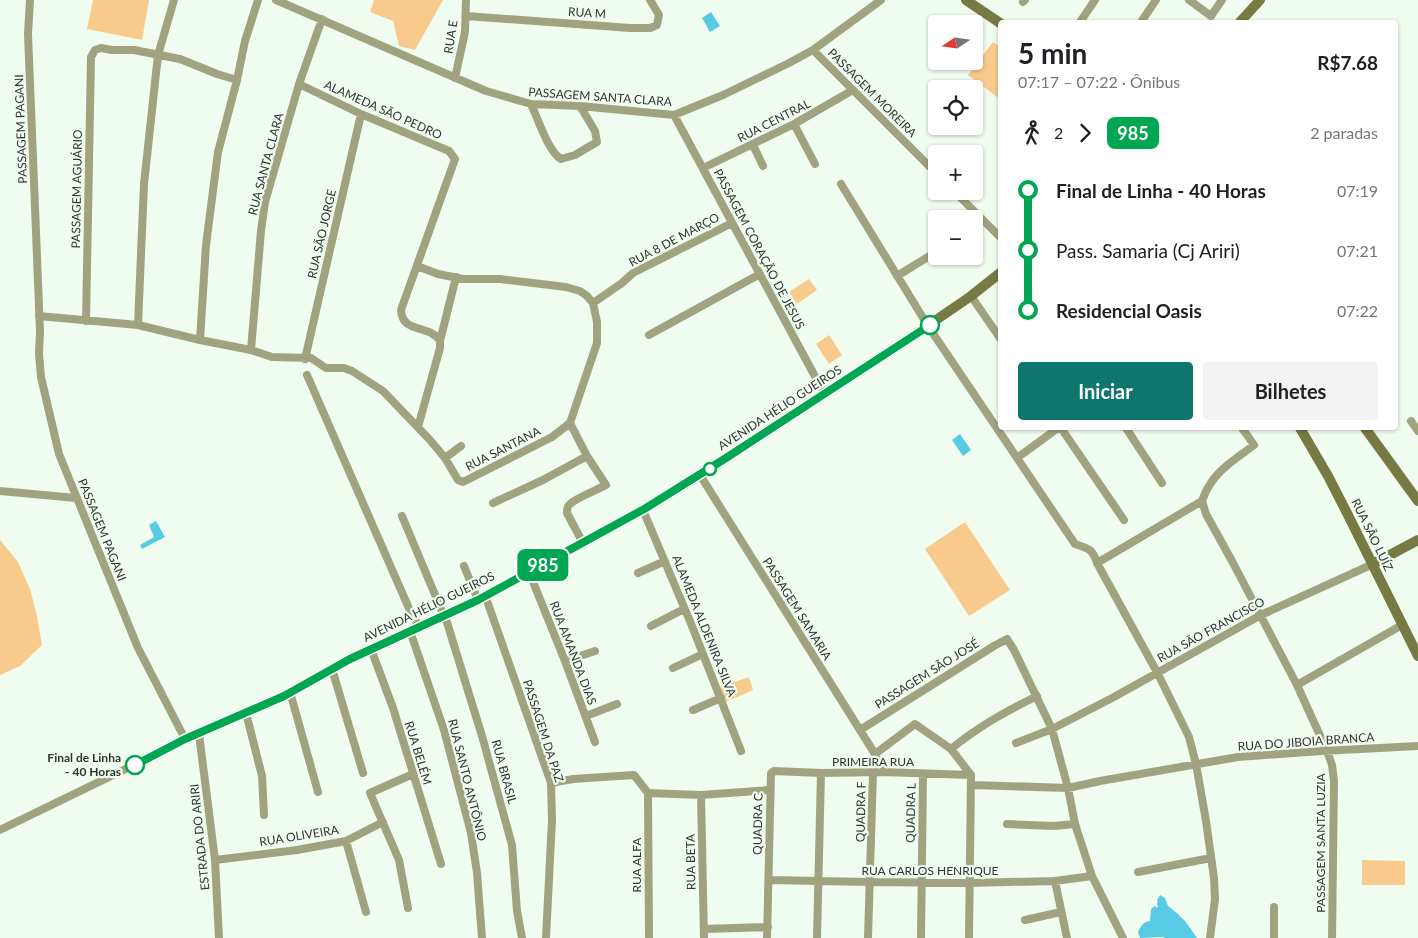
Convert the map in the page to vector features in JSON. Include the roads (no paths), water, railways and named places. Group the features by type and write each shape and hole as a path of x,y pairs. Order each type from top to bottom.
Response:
{"main road":[{"path":"966,0 998,22"},
{"path":"1242,20 1260,0"},
{"name":"AVENIDA HÉLIO GUEIROS","path":"134,765 185,739 290,692 372,649 481,598 643,510 700,475 928,326 998,275"},
{"name":"RUA SÃO LUÍZ","path":"1301,430 1328,476 1418,656"},
{"path":"1366,430 1418,502"},
{"name":"RUA SÃO FRANCISCO","path":"1373,564 1418,540"}],"street":[{"name":"PASSAGEM PAGANI","path":"30,0 28,34 40,368 44,396 59,454 76,498 138,648 185,739"},
{"path":"138,325 144,184 158,55 174,0"},
{"path":"200,340 206,245 218,152 245,41 258,0"},
{"name":"PASSAGEM SANTA CLARA","path":"276,0 486,91 531,104 580,106 674,115 723,95 812,50 881,0"},
{"name":"RUA E","path":"455,78 465,32 466,0"},
{"path":"1081,20 1094,0"},
{"path":"1142,20 1156,0"},
{"path":"1189,0 1211,16 1222,0"},
{"name":"RUA M","path":"466,16 650,28 657,25 660,15 652,4"},
{"name":"RUA SANTA CLARA","path":"251,350 265,202 299,84 322,19"},
{"name":"PASSAGEM AGUÁRIO","path":"86,321 91,57 95,50 101,48 134,50 158,55"},
{"name":"PASSAGEM MOREIRA","path":"812,50 928,165"},
{"path":"158,55 180,59 237,80"},
{"name":"ALAMEDA SÃO PEDRO","path":"299,84 361,114 450,151 455,159 416,266"},
{"name":"RUA CENTRAL","path":"703,168 754,145 853,90"},
{"path":"531,104 549,145 557,156 562,159 597,142 595,131 580,106"},
{"name":"RUA SÃO JORGE","path":"305,359 361,114"},
{"name":"PASSAGEM CORAÇÃO DE JESUS","path":"674,115 825,394"},
{"path":"794,124 815,164"},
{"path":"754,145 763,166"},
{"path":"841,184 928,326 998,430"},
{"path":"963,200 998,235"},
{"name":"RUA 8 DE MARÇO","path":"593,303 633,273 732,222"},
{"path":"897,276 928,257"},
{"path":"440,341 434,334 412,327 401,316 401,310 416,266 438,274 456,277 471,279 500,278 566,287 580,291 593,303 597,322 597,343 570,423 587,456 606,485 569,504 567,507 567,512 584,543"},
{"path":"649,335 760,274"},
{"path":"418,427 440,348 440,341 456,277"},
{"path":"971,296 998,335"},
{"path":"39,316 138,325 251,350 272,357 311,358 326,368 344,368 362,377 383,392 418,427 445,458 461,446"},
{"name":"RUA SANTO ANTÔNIO","path":"307,375 408,605 444,730 470,833 477,872 482,938"},
{"path":"1412,421 1418,431"},
{"name":"RUA SANTANA","path":"445,458 458,480 463,482 552,437 570,423"},
{"path":"998,430 1075,544 1091,550 1158,674 1189,737 1196,764 1211,858 1215,899 1210,938"},
{"path":"1017,458 1056,430"},
{"path":"1060,430 1124,520"},
{"path":"1127,430 1162,483"},
{"path":"1097,563 1202,501 1208,486 1214,479 1254,444 1244,430"},
{"path":"493,503 543,480 587,456"},
{"name":"PASSAGEM SAMARIA","path":"700,475 875,754 883,772"},
{"path":"0,491 76,498"},
{"name":"PASSAGEM SANTA LUZIA","path":"1202,501 1206,514 1297,685 1332,765 1334,781 1332,938"},
{"name":"ALAMEDA ALDENIRA SILVA","path":"643,510 704,654 741,751"},
{"name":"RUA BRASIL","path":"402,516 445,616 482,736 512,845 517,911 522,938"},
{"path":"638,573 665,561"},
{"name":"RUA SÃO FRANCISCO","path":"1016,743 1052,729 1158,674 1261,615 1373,564"},
{"name":"PASSAGEM DA PAZ","path":"464,566 481,598 551,784 552,820 546,938"},
{"name":"RUA AMANDA DIAS","path":"529,572 595,742"},
{"path":"651,626 684,609"},
{"path":"1297,685 1402,625"},
{"name":"PASSAGEM SÃO JOSÉ","path":"860,730 1007,639 1037,696"},
{"name":"RUA BELÉM","path":"372,649 393,708 441,864"},
{"path":"565,661 595,651"},
{"path":"673,668 704,654"},
{"path":"332,669 363,773"},
{"path":"290,692 318,792"},
{"path":"951,749 971,732 1037,696 1052,729 1068,788 1075,824 1092,876 1123,938"},
{"path":"693,710 721,698"},
{"path":"586,716 617,704"},
{"path":"246,713 262,776 264,814"},
{"path":"875,754 915,724 951,749 971,775 969,938"},
{"name":"ESTRADA DO ARIRI","path":"199,734 215,860 219,938"},
{"name":"RUA DO JIBOIA BRANCA","path":"972,785 1068,788 1238,758 1418,746"},
{"name":"AVENIDA HÉLIO GUEIROS","path":"0,830 134,765"},
{"name":"PRIMEIRA RUA","path":"774,771 971,775"},
{"name":"QUADRA C","path":"767,938 770,773 774,771"},
{"name":"QUADRA F","path":"868,938 873,772"},
{"path":"817,938 821,773"},
{"path":"408,908 399,860 370,793 413,774"},
{"name":"QUADRA L","path":"921,938 923,774"},
{"path":"551,784 573,779 634,775 648,793 701,795 770,790"},
{"name":"RUA ALFA","path":"648,793 649,938"},
{"name":"RUA BETA","path":"701,795 704,938"},
{"name":"RUA OLIVEIRA","path":"215,860 297,850 346,841 383,822"},
{"path":"1007,824 1054,826 1075,824"},
{"path":"346,841 366,912"},
{"path":"1138,872 1211,858"},
{"name":"RUA CARLOS HENRIQUE","path":"769,880 921,883 1055,881 1092,876"},
{"path":"1055,881 1067,938"},
{"path":"1274,907 1274,938"},
{"path":"1025,920 1061,912"},
{"path":"704,929 768,927"}],"water":[{"path":"711,12 720,26 710,32 702,18"},
{"path":"960,434 971,450 963,456 952,440"},
{"path":"156,521 165,537 142,549 140,545 154,537 149,525"},
{"path":"1160,895 1165,898 1168,906 1185,921 1197,938 1140,938 1138,932 1142,925 1150,921 1151,909 1155,906 1158,908 1157,900"}],"place":[{"name":"Final de Linha - 40 Horas","path":"135,765"}]}
